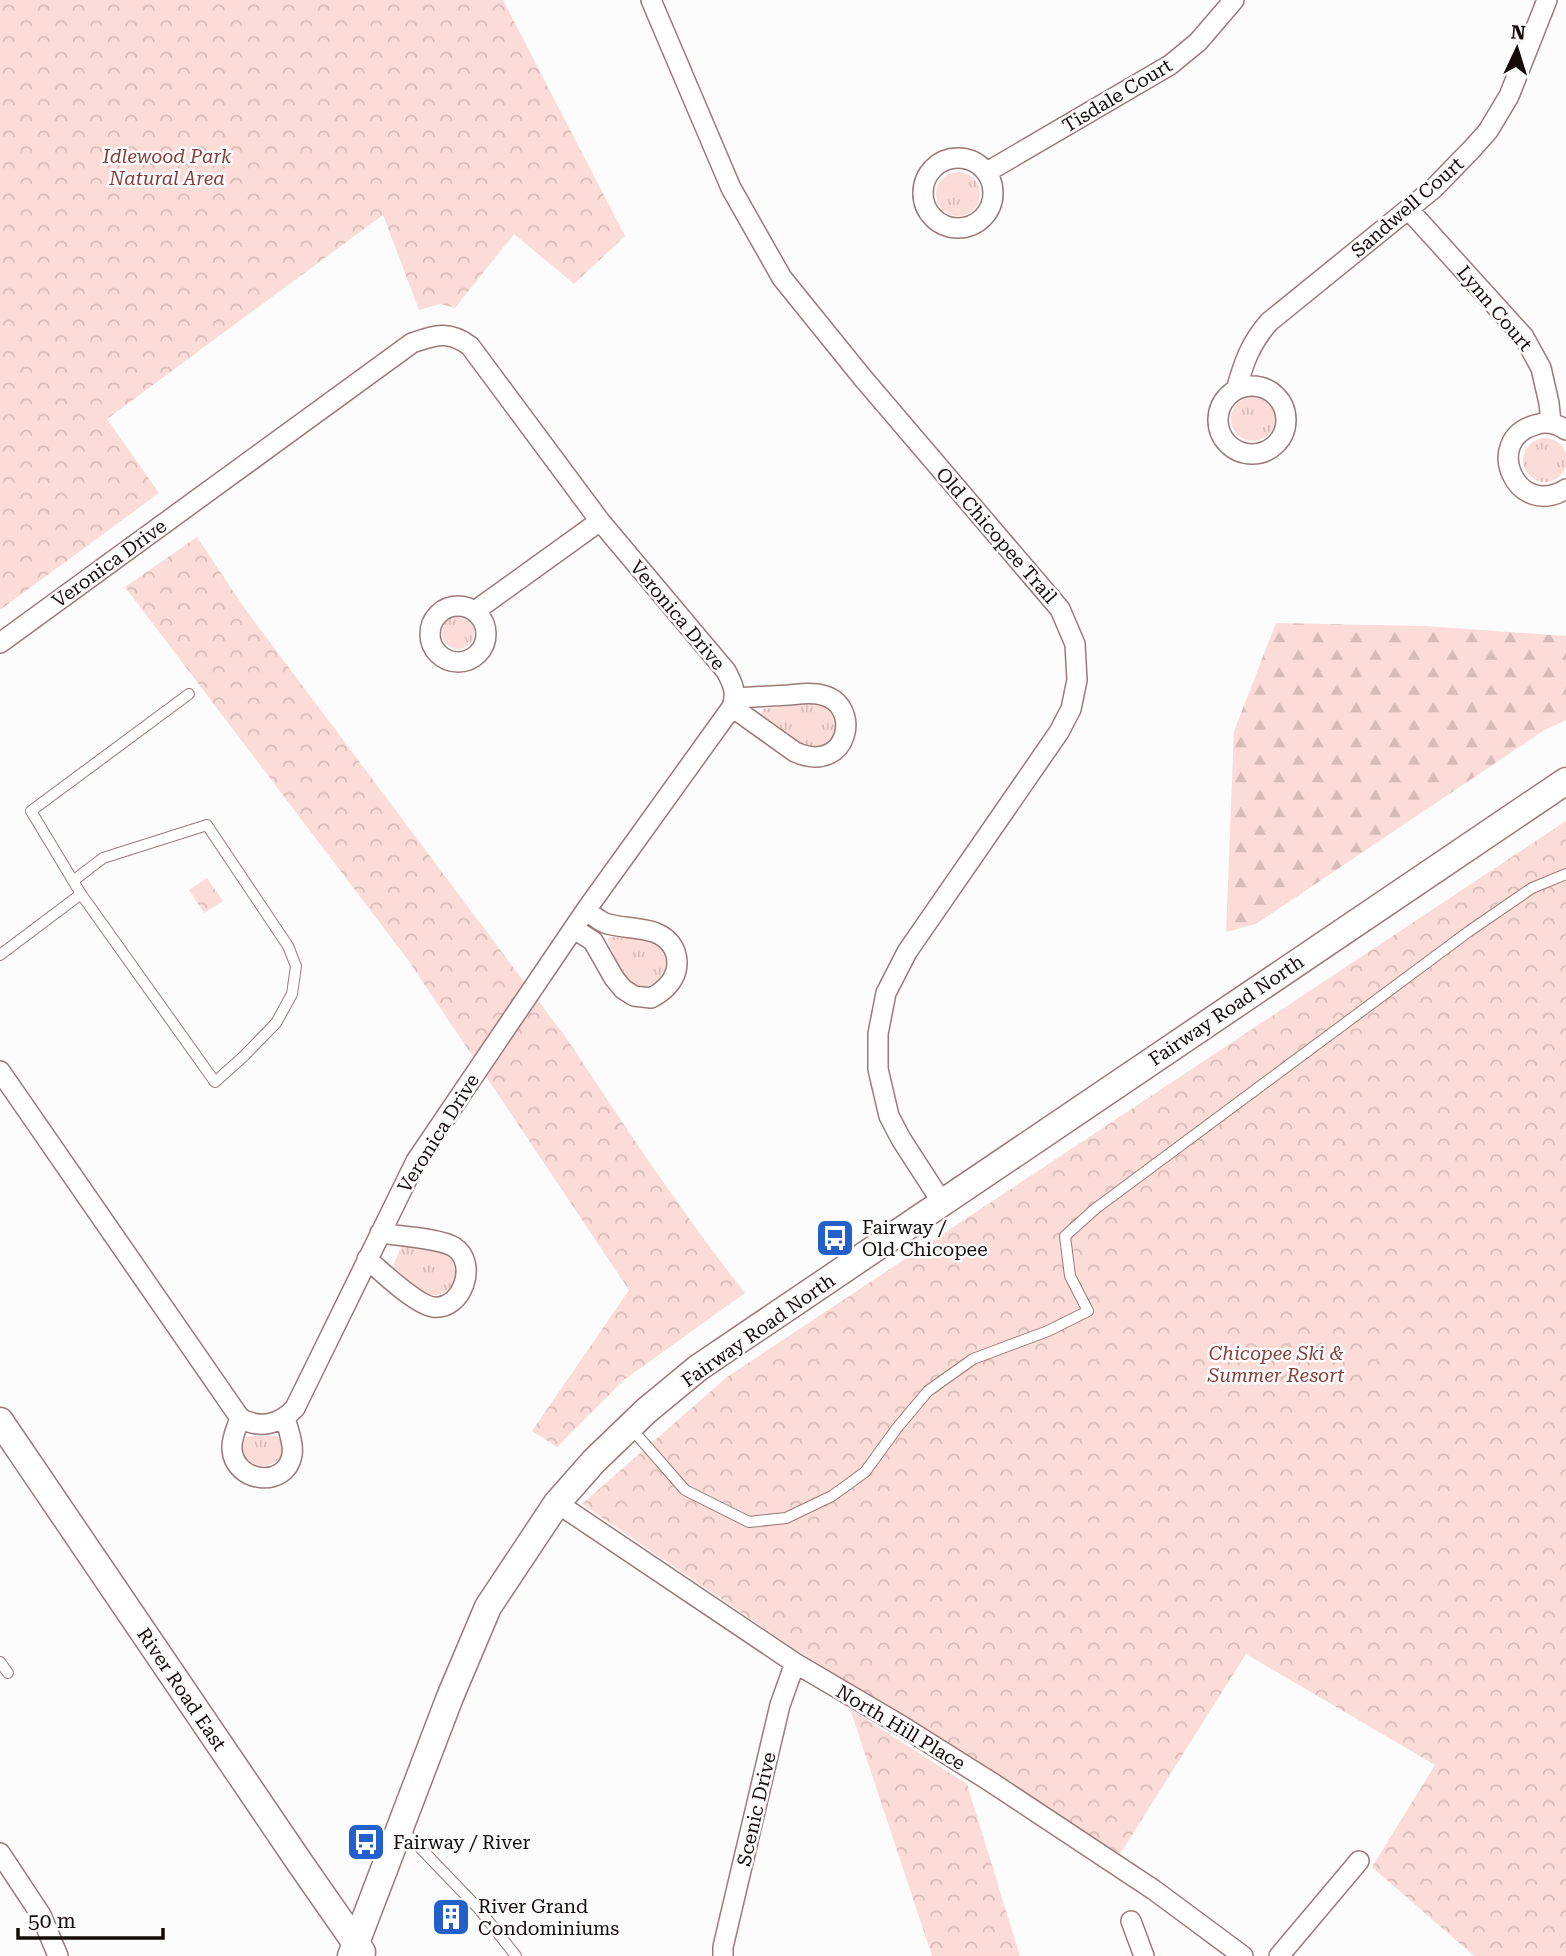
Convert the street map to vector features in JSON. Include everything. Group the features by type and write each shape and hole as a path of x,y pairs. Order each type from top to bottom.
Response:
{"main road":[{"name":"Fairway Road North","path":"357,1951 400,1827 488,1607 556,1503 594,1461 646,1411 698,1368 1566,781"},
{"name":"River Road East","path":"0,1421 357,1951"}],"street":[{"name":"Old Chicopee Trail","path":"651,0 731,188 782,278 862,377 1060,609 1075,644 1077,680 1072,709 1059,732 907,952 886,993 878,1034 878,1069 889,1116 943,1204"},
{"name":"Tisdale Court","path":"987,172 1170,65 1198,42 1234,0"},
{"name":"Sandwell Court","path":"1236,390 1249,349 1269,322 1409,210 1488,131 1509,96 1547,0"},
{"path":"1557,0 1566,3"},
{"name":"Lynn Court","path":"1409,210 1524,337 1541,368 1558,427"},
{"name":"Veronica Drive","path":"0,643 412,343 434,335 458,338 470,346 600,521 726,671 733,684 734,703 586,910 416,1161 295,1408 285,1418"},
{"name":"Lynn Court","path":"1558,427 1539,423 1528,426 1512,442 1508,464 1511,476 1527,492 1552,496 1566,489"},
{"path":"475,611 600,521"},
{"path":"813,693 831,697 845,719 843,739 832,753 824,757 805,757 734,703 813,693"},
{"path":"574,929 593,942 614,978 628,993 651,998 671,982 677,964 676,954 666,939 657,933 605,923 586,910"},
{"path":"0,1071 240,1418 262,1424 285,1418 292,1449 291,1459 277,1475 265,1478 246,1474 240,1469 234,1459 232,1444 240,1418"},
{"path":"367,1259 415,1299 429,1306 441,1307 449,1304 463,1287 466,1267 457,1249 414,1237 380,1233"},
{"name":"North Hill Place","path":"556,1503 795,1663 991,1782 1154,1890 1242,1956"},
{"name":"Scenic Drive","path":"723,1956 780,1705 795,1663"},
{"path":"0,1853 41,1915 58,1956"},
{"path":"1279,1956 1359,1861"},
{"path":"1131,1921 1144,1956"}],"lane":[{"path":"73,881 103,858 207,825 288,946 296,965 292,994 276,1023 215,1082 81,894 73,881 31,811 189,694"},
{"path":"630,1427 685,1490 749,1521 786,1518 832,1496 865,1472 928,1391 973,1359 1048,1331 1088,1311 1070,1276 1065,1236 1095,1209 1468,932 1532,888 1566,874"},
{"path":"0,955 81,894"},
{"path":"0,1662 8,1673"},
{"path":"400,1827 479,1909 516,1956"}],"green space":[{"name":"Idlewood Park Natural Area","path":"0,0 503,0 625,236 574,284 514,234 455,308 440,304 419,310 383,215 107,419 159,493 0,610"},
{"path":"958,172 974,178 980,194 974,210 958,216 942,210 936,194 942,178"},
{"path":"1253,397 1262,398 1269,403 1274,410 1274,428 1269,435 1262,440 1253,441 1244,440 1237,435 1232,428 1231,419 1232,410 1237,403 1244,398"},
{"path":"1545,438 1554,439 1561,444 1566,451 1566,469 1561,476 1554,481 1545,482 1536,481 1529,476 1524,469 1523,460 1524,451 1529,444 1536,439"},
{"path":"197,537 245,609 567,1039 631,1136 745,1293 624,1380 557,1447 532,1431 629,1290 408,960 125,587"},
{"path":"458,617 470,621 474,633 470,645 458,649 446,645 442,633 446,621"},
{"path":"1276,623 1425,626 1566,636 1566,720 1543,731 1256,924 1226,932 1234,731"},
{"path":"809,703 828,710 835,725 831,739 816,747 795,740 761,715 763,709"},
{"name":"Chicopee Ski & Summer Resort","path":"1566,821 1566,1956 1474,1956 1372,1867 1435,1765 1246,1654 1120,1854 792,1647 582,1504 727,1377"},
{"path":"207,878 223,901 204,913 189,890"},
{"path":"610,937 654,943 662,949 665,956 663,973 650,985 642,986 628,980 615,958 608,941"},
{"path":"402,1245 435,1250 452,1259 456,1273 450,1288 436,1295 427,1294 409,1282 393,1266"},
{"path":"278,1436 283,1448 280,1458 263,1466 246,1459 242,1450 246,1437"},
{"path":"850,1709 967,1784 1020,1956 932,1956"}],"place":[{"name":"Fairway / Old Chicopee","path":"835,1238"},
{"name":"Fairway / River","path":"366,1842"},
{"name":"River Grand Condominiums","path":"451,1917"}]}
